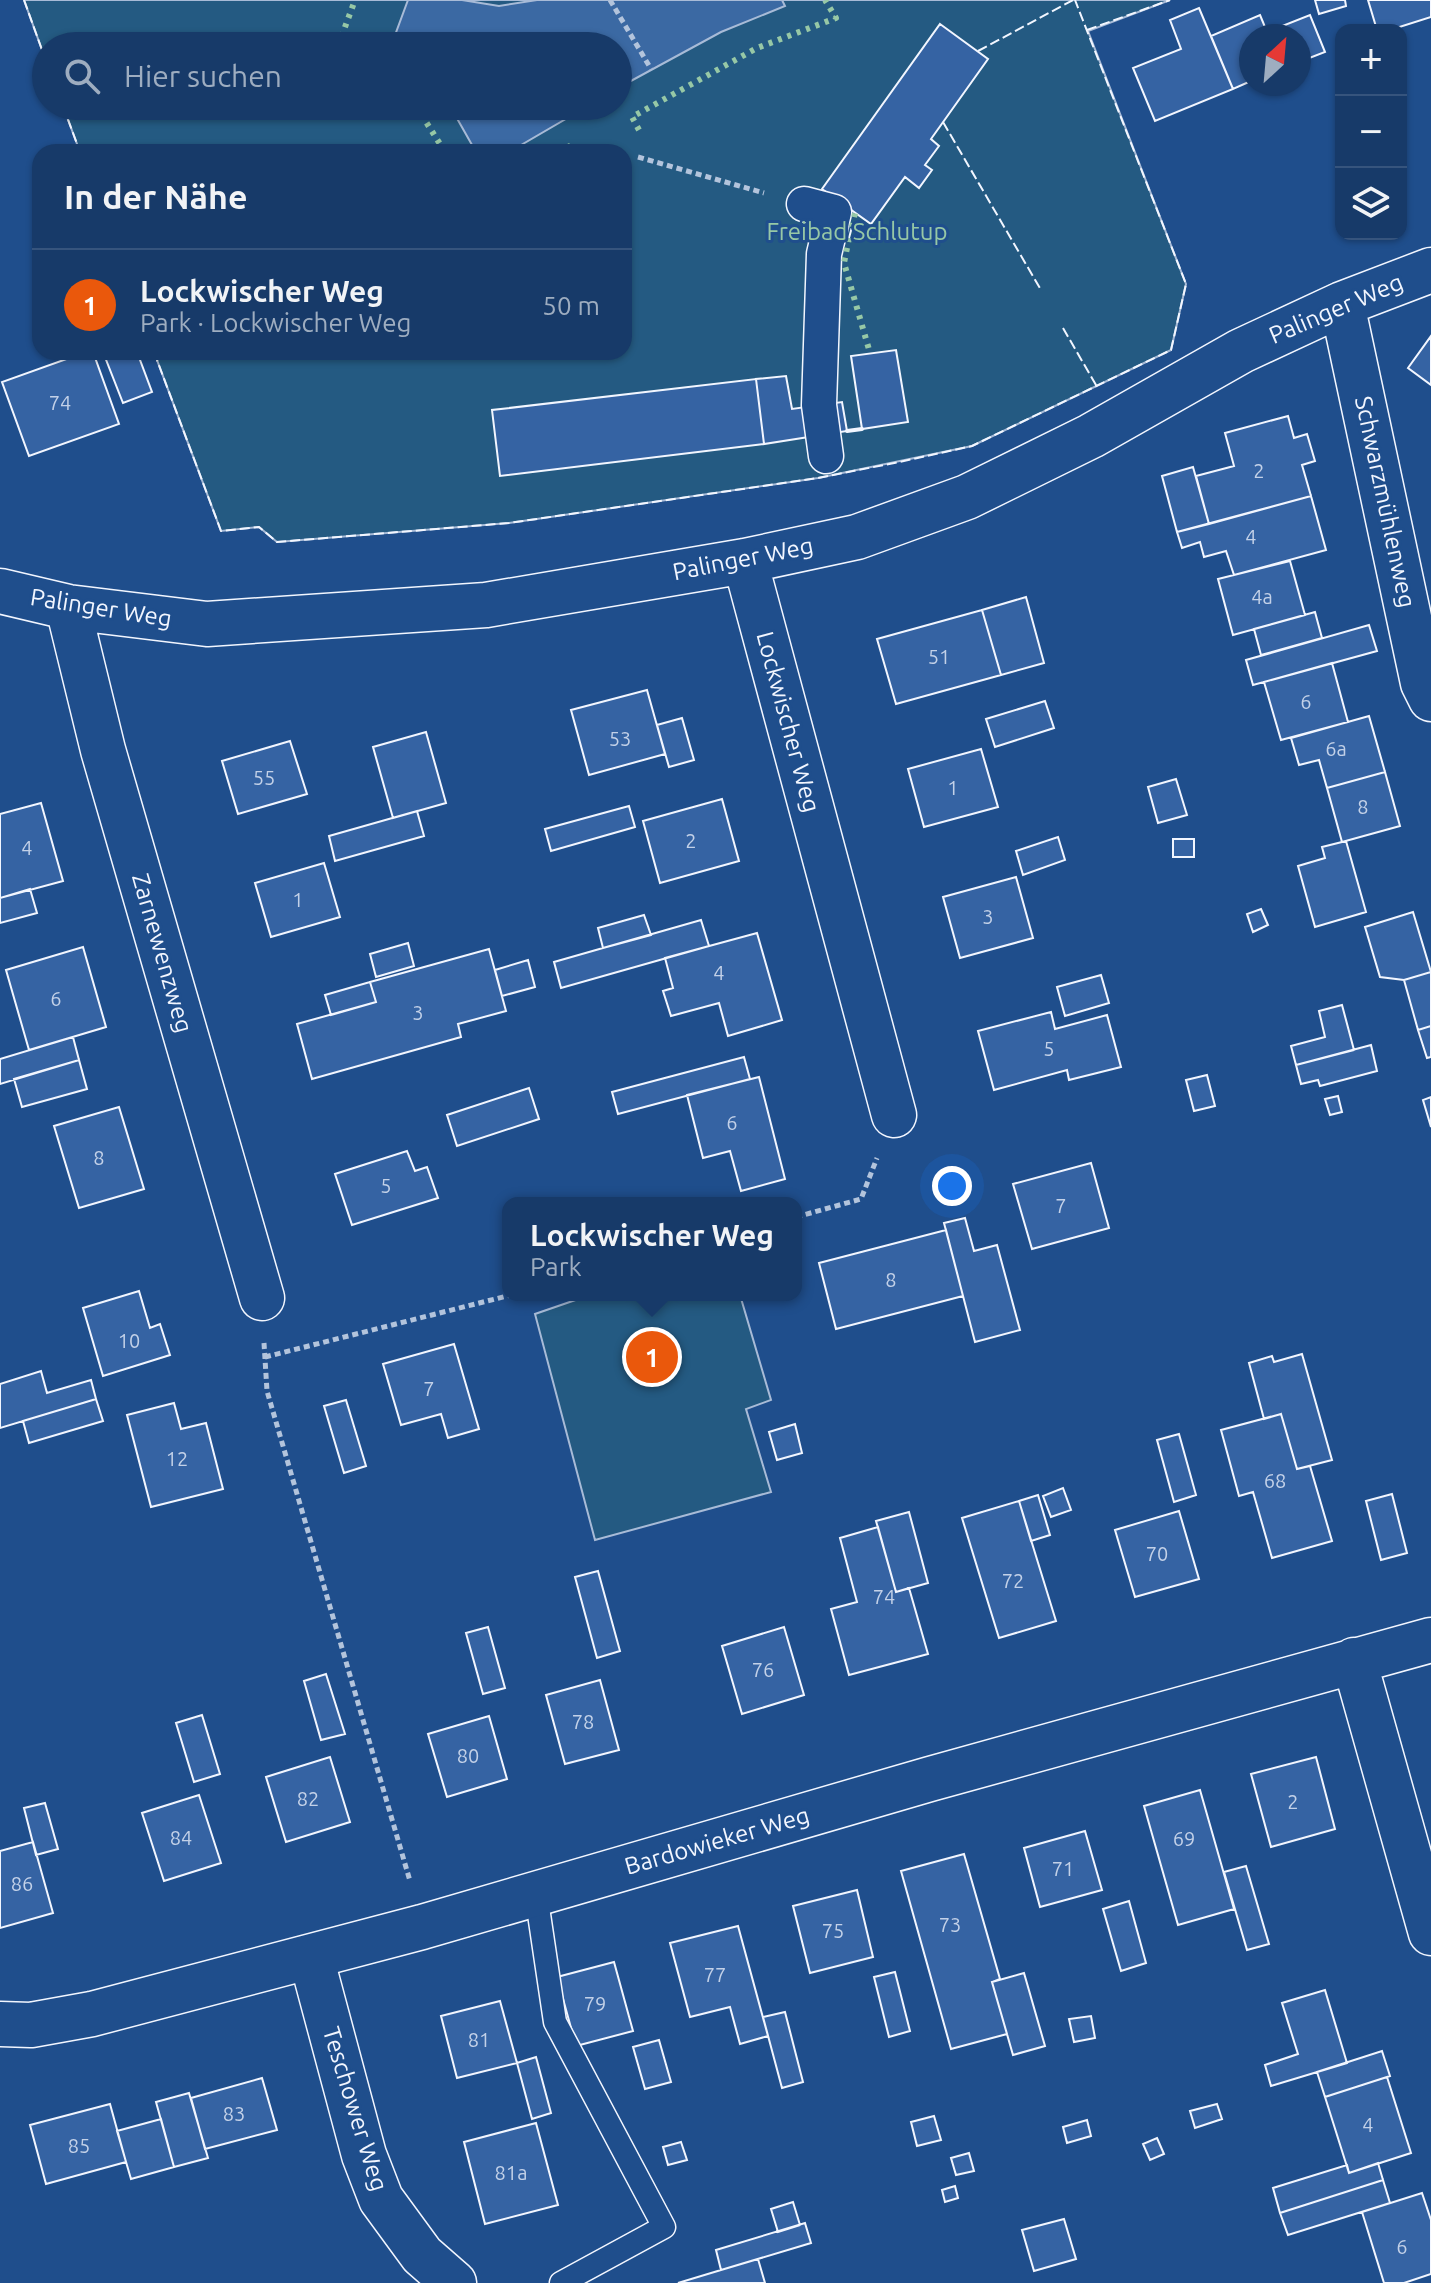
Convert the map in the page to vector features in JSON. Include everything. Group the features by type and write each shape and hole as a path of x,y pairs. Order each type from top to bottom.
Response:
{"street":[{"path":"804,204 834,212 824,254 819,405 826,456"},
{"name":"Palinger Weg","path":"0,591 68,607 207,624 486,605 745,561 857,537 967,497 1091,436 1241,351 1342,304 1431,270"},
{"name":"Schwarzmühlenweg","path":"1342,304 1423,683 1431,699"},
{"name":"Lockwischer Weg","path":"745,561 894,1115"},
{"name":"Zarnewenzweg","path":"68,607 103,750 262,1298"},
{"name":"Bardowieker Weg","path":"0,2024 31,2025 92,2014 311,1957 930,1779 1431,1640"},
{"path":"1354,1660 1431,1933"},
{"name":"Teschower Weg","path":"311,1957 364,2155 381,2199 422,2255 454,2283"}],"lane":[{"path":"536,1894 555,2022 664,2227 561,2283"}],"path":[{"path":"610,0 629,32"},
{"path":"632,37 651,69"},
{"path":"638,157 804,204"},
{"path":"802,1215 861,1199 894,1115"},
{"path":"265,1357 502,1297"},
{"path":"262,1298 267,1391 422,1927"}],"green space":[{"name":"Freibad Schlutup","path":"24,0 1170,0 1088,31 1186,284 1171,350 972,446 818,478 509,523 277,542 259,527 221,531 157,360 632,360 632,144 77,144 68,120 632,120 632,32 36,32"},
{"path":"573,1301 742,1301 771,1400 746,1409 771,1492 595,1540 535,1314"}],"shaded area":[{"path":"408,0 462,0 499,6 537,0 782,0 785,6 721,32 632,80 632,32 396,32"},
{"path":"458,120 564,120 523,144 471,144"}],"building":[{"path":"1315,0 1345,0 1346,6 1319,14"},
{"path":"1368,0 1431,0 1431,17 1407,25 1375,24"},
{"path":"1199,8 1233,89 1155,121 1133,68 1181,49 1170,20"},
{"path":"1260,15 1264,24 1239,24"},
{"path":"1310,15 1325,52 1311,57 1311,24 1287,24"},
{"path":"940,24 988,59 931,139 939,146 925,165 932,170 919,188 905,177 871,224 822,189"},
{"path":"1239,24 1239,86 1233,89 1211,36"},
{"path":"1431,336 1431,385 1408,368"},
{"path":"896,350 908,422 862,429 851,356"},
{"path":"64,360 96,360 119,424 29,456 2,382"},
{"path":"106,360 140,360 152,392 123,403"},
{"path":"786,376 792,409 842,402 847,431 764,444 756,379"},
{"path":"756,379 764,444 500,476 492,410"},
{"path":"1288,416 1294,438 1307,434 1315,461 1302,465 1311,496 1209,524 1196,476 1234,466 1225,433"},
{"path":"1193,467 1209,524 1177,532 1162,476"},
{"path":"1311,496 1326,550 1234,575 1226,551 1204,557 1200,542 1182,548 1177,532"},
{"path":"1290,561 1305,615 1233,635 1218,579"},
{"path":"1026,597 1044,663 1001,675 982,610"},
{"path":"982,610 1001,675 896,704 877,639"},
{"path":"1315,612 1322,638 1261,655 1254,629"},
{"path":"1369,625 1377,651 1253,685 1246,660"},
{"path":"1332,663 1348,722 1281,740 1264,682"},
{"path":"647,690 665,754 589,775 571,710"},
{"path":"1045,701 1054,728 995,747 986,719"},
{"path":"1369,716 1385,772 1327,788 1319,760 1299,765 1291,738"},
{"path":"682,718 694,760 669,767 657,725"},
{"path":"426,732 446,803 393,818 373,747"},
{"path":"290,741 307,794 238,814 222,761"},
{"path":"981,749 998,807 924,827 908,769"},
{"path":"1385,772 1400,826 1342,842 1327,788"},
{"path":"1176,779 1187,815 1158,823 1148,787"},
{"path":"722,799 739,861 660,883 643,821"},
{"path":"41,803 63,881 0,898 0,814"},
{"path":"629,806 635,827 551,851 545,829"},
{"path":"417,811 424,836 335,861 329,836"},
{"path":"1058,837 1065,860 1023,875 1016,851"},
{"path":"1173,839 1194,839 1194,857 1173,857"},
{"path":"1346,841 1366,912 1315,927 1298,866 1325,858 1322,847"},
{"path":"324,863 340,917 271,937 255,883"},
{"path":"1016,877 1033,938 960,958 943,897"},
{"path":"30,889 37,913 0,923 0,898"},
{"path":"1261,909 1268,925 1253,932 1247,914"},
{"path":"1413,912 1431,972 1404,980 1380,977 1365,927"},
{"path":"644,915 651,935 603,948 598,928"},
{"path":"701,920 709,946 561,988 554,962"},
{"path":"757,933 782,1020 728,1036 719,1003 671,1016 663,991 673,988 665,958"},
{"path":"408,943 414,966 376,977 370,954"},
{"path":"83,947 106,1027 29,1050 6,970"},
{"path":"489,949 506,1011 458,1024 461,1037 312,1079 297,1024 376,1002 370,982"},
{"path":"528,960 535,987 502,996 495,970"},
{"path":"1431,972 1431,1026 1418,1030 1404,980"},
{"path":"1101,975 1109,1003 1065,1016 1057,987"},
{"path":"370,982 376,1002 331,1015 325,995"},
{"path":"1342,1005 1354,1050 1296,1065 1291,1046 1325,1037 1319,1011"},
{"path":"1051,1012 1055,1029 1107,1015 1121,1067 1069,1080 1067,1070 994,1090 978,1031"},
{"path":"1431,1026 1431,1057 1427,1058 1418,1030"},
{"path":"73,1037 79,1060 0,1084 0,1059"},
{"path":"1371,1045 1377,1071 1320,1086 1318,1080 1301,1084 1296,1065"},
{"path":"744,1057 750,1079 618,1114 612,1092"},
{"path":"79,1060 87,1089 22,1107 14,1079"},
{"path":"1207,1075 1215,1106 1194,1111 1186,1080"},
{"path":"759,1077 785,1179 741,1191 730,1151 703,1158 687,1095"},
{"path":"529,1088 539,1119 457,1146 447,1115"},
{"path":"1338,1096 1342,1112 1330,1115 1325,1099"},
{"path":"1431,1097 1431,1127 1423,1100"},
{"path":"119,1107 144,1189 79,1208 54,1126"},
{"path":"407,1151 415,1171 427,1167 438,1198 352,1225 335,1174"},
{"path":"1091,1163 1109,1228 1032,1249 1013,1184"},
{"path":"965,1218 974,1251 997,1245 1020,1330 975,1342 944,1223"},
{"path":"946,1230 963,1296 836,1329 819,1263"},
{"path":"139,1291 150,1328 160,1324 170,1355 103,1376 83,1308"},
{"path":"454,1344 479,1429 448,1438 441,1414 401,1425 383,1364"},
{"path":"1302,1354 1332,1460 1297,1469 1281,1414 1264,1419 1249,1363 1272,1356 1274,1362"},
{"path":"41,1371 47,1393 91,1380 96,1399 0,1428 0,1384"},
{"path":"96,1399 103,1421 29,1443 23,1421"},
{"path":"346,1400 366,1466 344,1473 324,1406"},
{"path":"174,1403 181,1429 206,1423 223,1489 151,1507 127,1415"},
{"path":"1281,1414 1297,1469 1310,1466 1332,1541 1272,1558 1253,1492 1239,1496 1221,1430"},
{"path":"795,1424 802,1453 777,1460 769,1432"},
{"path":"1179,1434 1196,1495 1174,1502 1157,1440"},
{"path":"1063,1488 1071,1510 1051,1517 1043,1496"},
{"path":"1392,1494 1407,1553 1381,1560 1366,1501"},
{"path":"1038,1495 1050,1535 1031,1541 1019,1501"},
{"path":"1019,1501 1056,1621 999,1638 962,1518"},
{"path":"1179,1511 1199,1579 1135,1597 1115,1530"},
{"path":"909,1512 928,1583 896,1592 876,1521"},
{"path":"878,1527 896,1592 909,1588 928,1654 849,1675 831,1609 857,1602 840,1538"},
{"path":"598,1571 620,1651 597,1658 575,1577"},
{"path":"488,1627 505,1688 483,1694 466,1633"},
{"path":"784,1627 804,1695 742,1714 722,1646"},
{"path":"326,1674 345,1734 321,1740 304,1681"},
{"path":"600,1680 619,1750 565,1764 546,1695"},
{"path":"202,1715 220,1774 194,1782 176,1723"},
{"path":"489,1716 507,1779 447,1797 428,1734"},
{"path":"330,1757 350,1822 286,1842 266,1777"},
{"path":"1316,1757 1335,1829 1271,1847 1251,1774"},
{"path":"1200,1790 1234,1909 1178,1925 1144,1806"},
{"path":"199,1795 221,1863 164,1881 142,1813"},
{"path":"45,1803 58,1849 36,1855 24,1808"},
{"path":"1085,1831 1102,1890 1040,1907 1024,1848"},
{"path":"33,1842 53,1913 0,1928 0,1851"},
{"path":"964,1854 1000,1979 992,1982 1007,2034 951,2049 901,1871"},
{"path":"1246,1866 1269,1944 1247,1950 1224,1872"},
{"path":"857,1890 873,1957 810,1973 793,1906"},
{"path":"1129,1901 1146,1963 1121,1971 1103,1909"},
{"path":"738,1926 768,2036 740,2044 730,2007 690,2017 670,1943"},
{"path":"614,1962 633,2031 576,2046 557,1977"},
{"path":"895,1972 910,2031 889,2037 874,1977"},
{"path":"1024,1973 1045,2046 1013,2055 992,1982"},
{"path":"1325,1990 1347,2063 1271,2086 1265,2065 1298,2054 1282,2003"},
{"path":"500,2001 517,2063 457,2078 441,2016"},
{"path":"785,2012 803,2082 782,2088 763,2017"},
{"path":"1091,2016 1095,2038 1074,2042 1069,2019"},
{"path":"659,2040 671,2082 645,2089 633,2047"},
{"path":"1382,2051 1390,2076 1325,2097 1317,2072"},
{"path":"536,2057 551,2113 532,2119 517,2063"},
{"path":"1387,2077 1411,2153 1349,2173 1325,2097"},
{"path":"262,2078 277,2130 205,2149 191,2098"},
{"path":"189,2093 208,2158 174,2167 156,2102"},
{"path":"110,2104 126,2162 46,2184 30,2125"},
{"path":"1217,2104 1222,2119 1195,2128 1190,2111"},
{"path":"934,2116 941,2140 917,2146 911,2122"},
{"path":"161,2119 174,2167 131,2179 117,2131"},
{"path":"1087,2120 1091,2136 1067,2143 1063,2127"},
{"path":"536,2123 558,2205 485,2224 464,2142"},
{"path":"1157,2138 1164,2154 1150,2160 1143,2144"},
{"path":"681,2142 687,2160 668,2165 663,2147"},
{"path":"969,2153 974,2171 956,2175 951,2158"},
{"path":"1378,2163 1383,2180 1280,2213 1273,2188 1347,2165 1349,2173"},
{"path":"1383,2180 1390,2203 1288,2235 1280,2213"},
{"path":"955,2186 958,2198 945,2202 942,2190"},
{"path":"1422,2193 1431,2220 1431,2274 1404,2283 1384,2283 1362,2212"},
{"path":"793,2202 800,2225 778,2232 771,2209"},
{"path":"1064,2219 1076,2259 1034,2271 1022,2230"},
{"path":"805,2223 811,2243 721,2270 716,2250"},
{"path":"758,2259 765,2283 678,2283 721,2270"}],"hedge":[{"path":"343,32 355,0"},
{"path":"639,130 632,117 757,48 836,18 825,0"},
{"path":"425,120 440,144"},
{"path":"852,227 855,213"},
{"path":"849,238 844,263 870,353"}],"fence":[{"path":"24,0 36,32"},
{"path":"978,51 1073,0"},
{"path":"157,360 221,531 259,527 277,542 509,523 818,478 972,446 1171,350 1186,284 1075,0"},
{"path":"1087,30 1170,0"},
{"path":"68,120 77,144"},
{"path":"943,122 1041,290"},
{"path":"849,238 852,227"},
{"path":"1063,328 1096,385"}],"wall":[{"path":"847,431 862,429"}],"place":[{"name":"Lockwischer Weg","path":"652,1357"}]}
